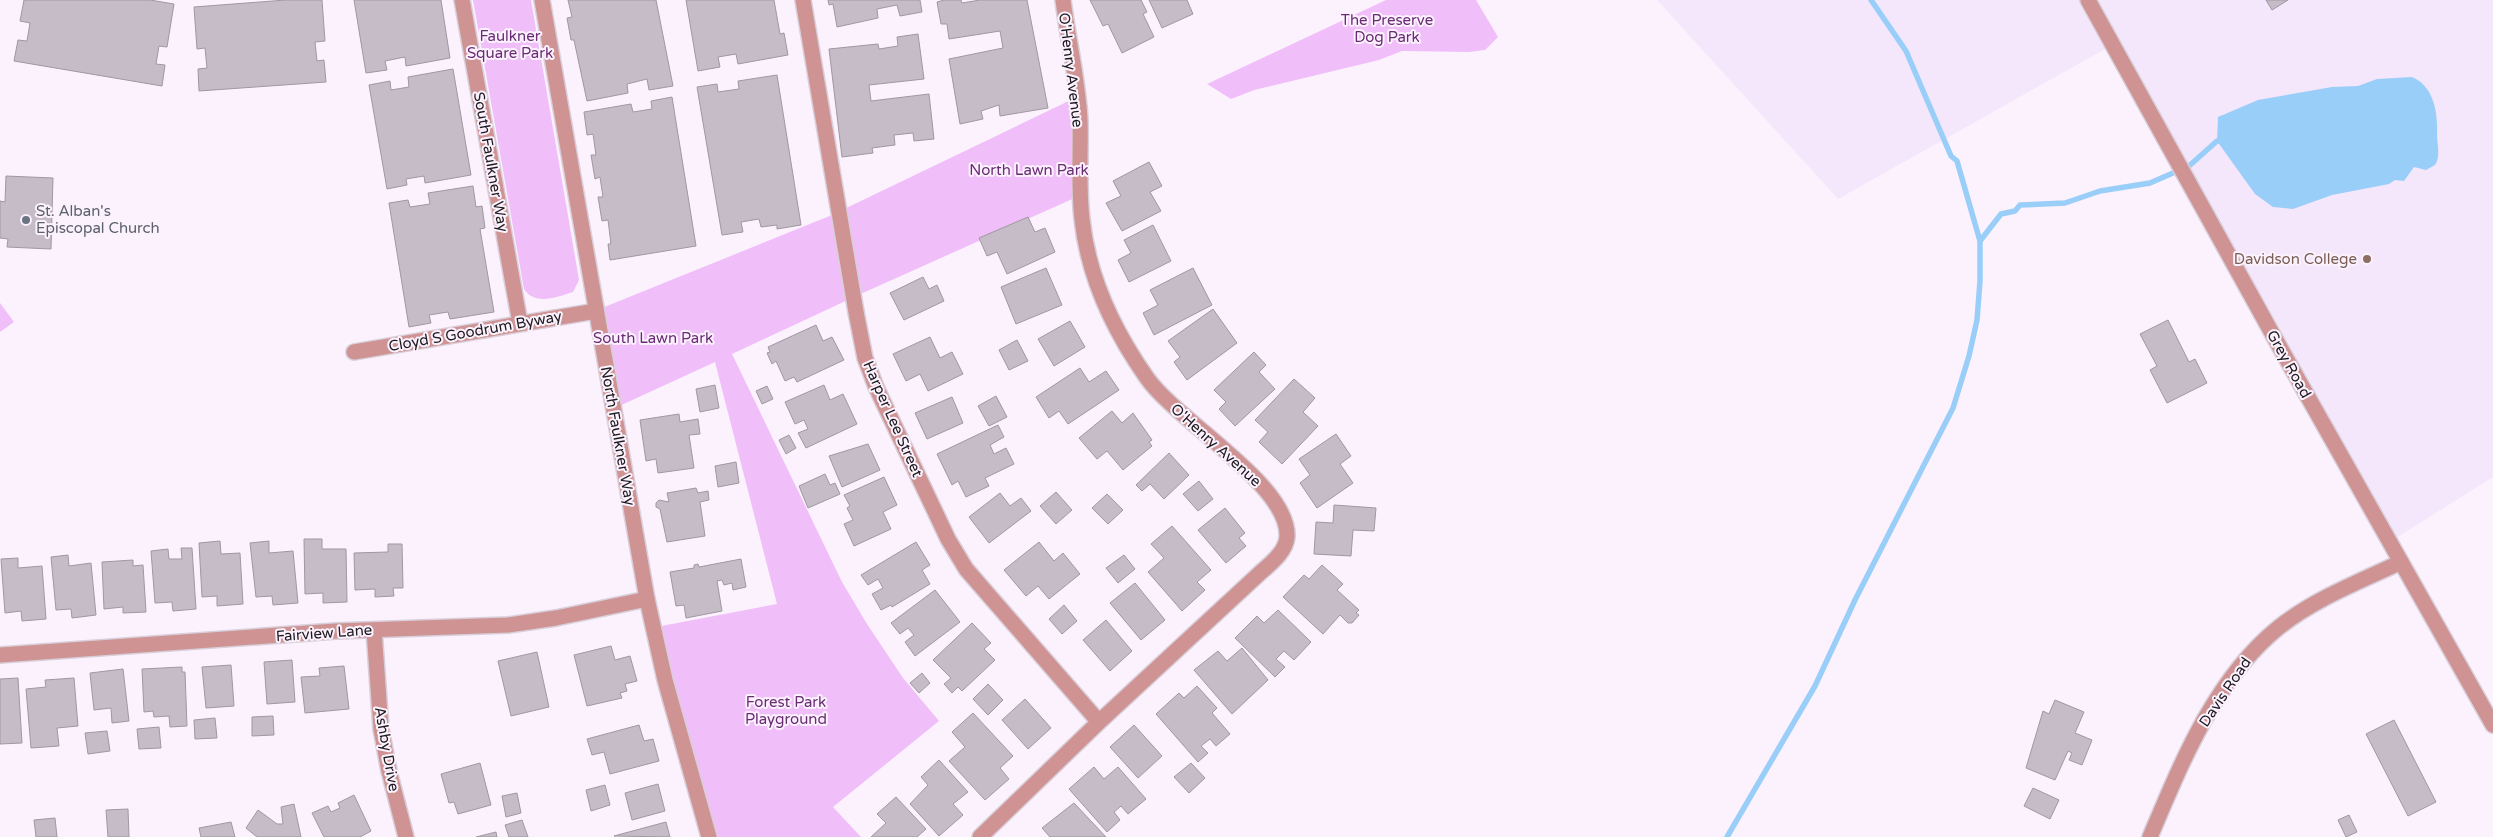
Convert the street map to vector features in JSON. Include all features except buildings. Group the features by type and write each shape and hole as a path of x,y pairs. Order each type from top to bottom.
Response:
{"street":[{"name":"South Faulkner Way","path":"462,0 520,323"},
{"name":"North Faulkner Way","path":"542,0 647,599 665,680 709,837"},
{"name":"Harper Lee Street","path":"803,0 856,312 865,358 876,387 948,539 966,569 1099,722"},
{"name":"O'Henry Avenue","path":"980,837 1099,722 1281,553 1287,538 1284,520 1272,499 1250,473 1173,407 1148,380 1115,324 1101,294 1085,244 1081,217 1080,119 1063,0"},
{"name":"Grey Road","path":"2088,0 2493,726"},
{"name":"Cloyd S Goodrum Byway","path":"354,352 596,311"},
{"name":"Davis Road","path":"2150,837 2193,743 2215,703 2235,672 2255,649 2278,628 2315,604 2401,562"},
{"name":"Fairview Lane","path":"0,655 374,630 508,624 556,618 647,599"},
{"name":"Ashby Drive","path":"374,630 381,729 389,771 406,837"}],"shaded area":[{"path":"1657,0 2080,0 2107,48 1838,199"},
{"name":"Davidson College","path":"2097,0 2493,0 2493,477 2396,538"}],"green space":[{"name":"Faulkner Square Park","path":"473,0 531,0 579,280 573,292 553,298 540,299 529,294 524,289"},
{"name":"The Preserve Dog Park","path":"1386,0 1476,0 1498,37 1485,50 1469,52 1402,51 1379,60 1254,90 1231,99 1207,84"},
{"name":"North Lawn Park","path":"1075,98 1079,196 854,297 840,211"},
{"name":"Forest Park Playground","path":"837,213 852,298 732,354 842,582 903,678 939,721 833,807 861,837 712,837 656,627 777,604 715,362 615,408 597,310"},
{"path":"0,303 14,322 0,332"}],"water":[{"path":"2412,77 2425,87 2433,101 2437,118 2438,154 2435,165 2426,170 2414,167 2404,181 2395,180 2389,184 2332,195 2293,209 2273,207 2255,194 2217,141 2218,117 2258,100 2332,87 2358,86 2377,79"}],"waterway":[{"path":"1727,837 1815,686 1855,600 1953,408 1969,356 1977,320 1980,281 1980,241 1957,161 1951,156 1906,51 1871,0"},
{"path":"1980,241 2001,214 2015,211 2020,205 2065,203 2100,191 2150,183 2189,166 2217,141 2224,141"}],"place":[{"name":"St. Alban's Episcopal Church","path":"26,220"},
{"name":"Davidson College","path":"2367,259"}],"park label":[{"name":"South Lawn Park","path":"653,338"}]}
